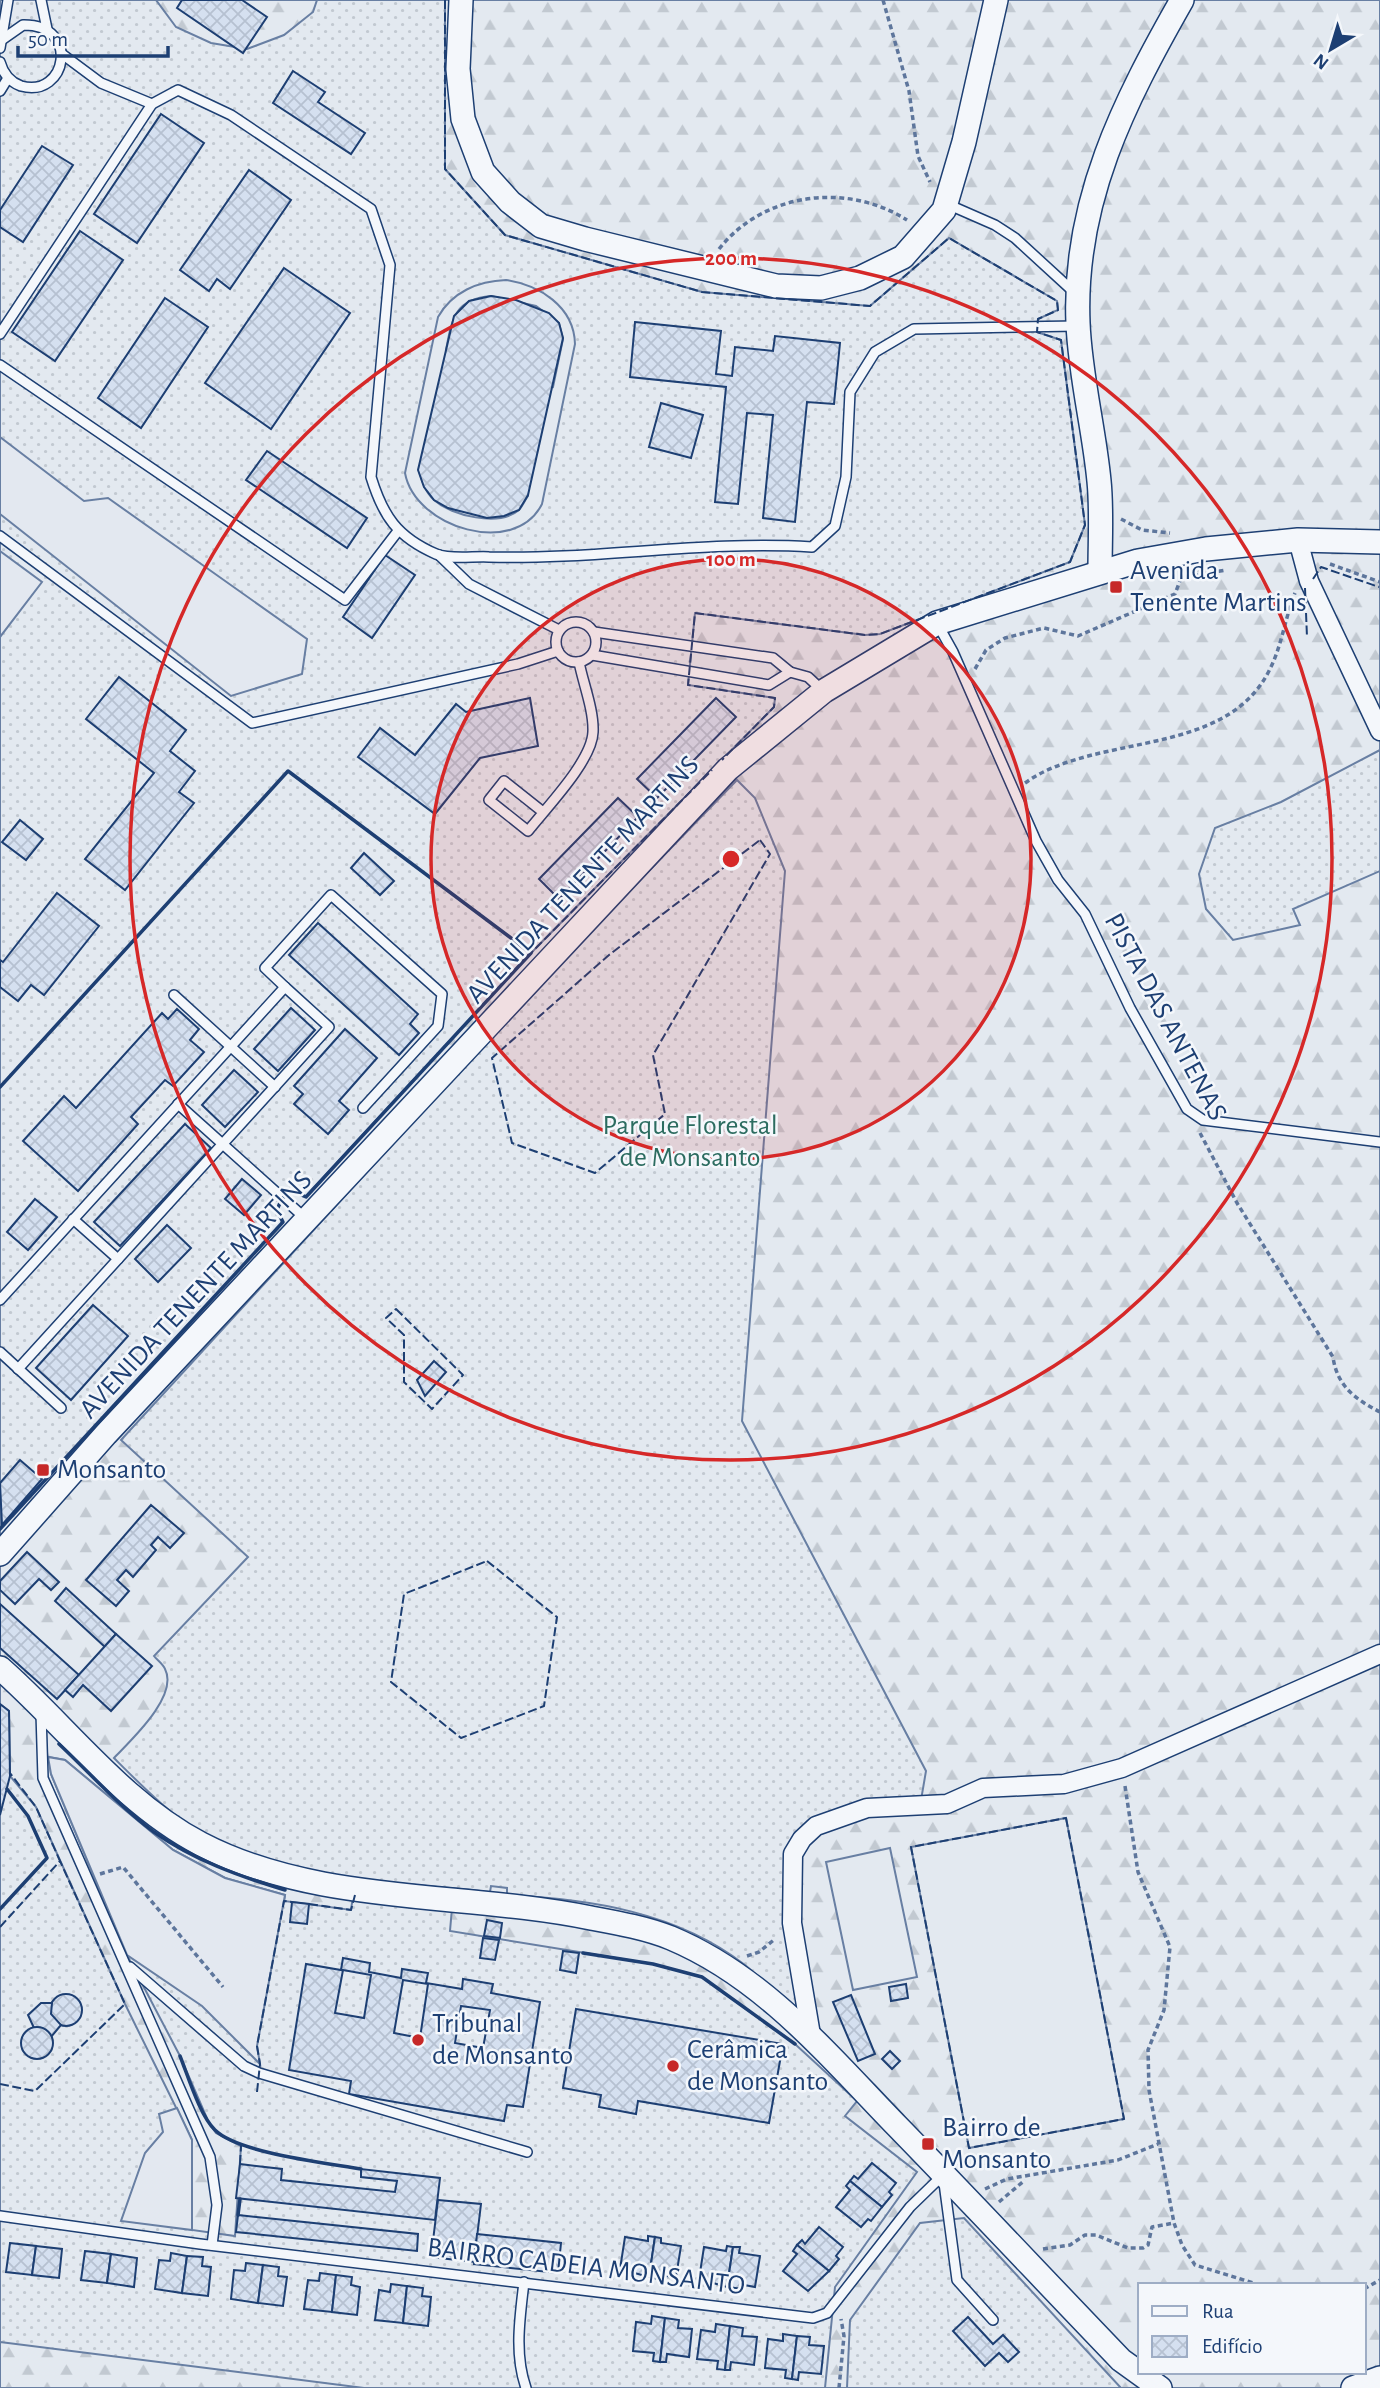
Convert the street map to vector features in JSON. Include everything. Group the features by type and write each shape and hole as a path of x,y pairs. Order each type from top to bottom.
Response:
{"street":[{"path":"461,0 457,69 463,120 483,172 510,202 541,226 775,286 821,288 860,278 903,257 938,219 940,196 964,142 996,0"},
{"path":"1100,571 1100,483 1078,326 1088,223 1110,139 1133,86 1182,0"},
{"path":"1298,540 1302,565 1380,731"},
{"name":"AVENIDA TENENTE MARTINS","path":"0,1554 306,1220 728,769 824,691 937,623 1100,571 1138,561 1206,550 1298,540 1380,542"},
{"path":"811,2035 792,1923 793,1854 802,1839 816,1826 867,1808 947,1804 983,1788 1064,1784 1122,1768 1380,1654"},
{"path":"0,1668 41,1704 103,1769 166,1824 240,1861 279,1875 390,1893 554,1910 622,1924 671,1938 741,1978 811,2035 1121,2360 1138,2372"},
{"path":"1140,2374 1160,2388"},
{"path":"1353,2388 1380,2378"}],"lane":[{"path":"2,43 8,0"},
{"path":"0,62 8,78 25,87 44,85 58,72 62,54 58,40 47,29 41,0"},
{"path":"2,43 23,25 47,29"},
{"path":"62,54 101,83 152,104"},
{"path":"0,91 8,78"},
{"path":"0,334 152,104 178,90 231,115 371,209 390,265 371,477 380,507 398,531 439,555 470,584 559,631"},
{"path":"940,196 1015,238 1082,296"},
{"path":"439,555 524,558 755,543 812,547 835,526 846,477 850,392 875,352 914,329 1078,326"},
{"path":"0,365 345,600 398,531"},
{"path":"0,536 253,723 518,664 558,651"},
{"path":"592,655 597,643 594,632 584,623 570,622 559,631 556,641 558,651 567,660 579,662 592,655 769,685 790,672"},
{"name":"PISTA DAS ANTENAS","path":"937,623 969,688 1036,841 1058,880 1085,914 1130,1008 1187,1109"},
{"path":"594,632 773,658 790,672 808,677 824,691"},
{"path":"543,812 505,781 489,800 528,831 543,812 588,752 593,731 579,662"},
{"path":"18,1369 329,1027 265,968 331,895 442,994 438,1026 363,1108"},
{"path":"0,1300 285,987"},
{"path":"174,995 275,1087"},
{"path":"178,1104 306,1220"},
{"path":"1187,1109 1203,1120 1380,1142"},
{"path":"73,1219 118,1259"},
{"path":"0,1352 61,1408"},
{"path":"41,1704 43,1779 210,2157 217,2205 212,2245"},
{"path":"126,1964 244,2066 259,2073 527,2151"},
{"path":"944,2174 957,2280 993,2320"},
{"name":"BAIRRO CADEIA MONSANTO","path":"0,2216 212,2245 813,2318 827,2313 839,2300 910,2207 944,2174"},
{"path":"524,2282 519,2333 520,2359 526,2388"}],"path":[{"path":"883,0 909,91 918,156 940,196"},
{"path":"715,254 727,239 751,220 777,206 806,198 835,197 865,201 893,211 910,221"},
{"path":"1014,790 1063,762 1170,738 1217,721 1241,707 1256,691 1270,669 1302,565 1313,560 1323,561 1380,582"},
{"path":"969,688 986,650 1005,638 1045,628 1078,636 1175,594 1181,578 1231,569"},
{"name":"PISTA DAS ANTENAS","path":"1187,1109 1237,1203 1333,1357 1336,1375 1344,1388 1380,1412"},
{"path":"1122,1768 1138,1872 1170,1947 1164,2010 1148,2050 1149,2090 1174,2223 1182,2245 1195,2265 1254,2283"},
{"path":"88,1878 123,1867 223,1987"},
{"path":"706,1957 737,1959 759,1952 792,1923"},
{"path":"965,2197 1007,2179 1027,2178 1118,2160 1158,2144"},
{"path":"982,2215 1027,2178"},
{"path":"1042,2249 1063,2247 1084,2235 1096,2235 1128,2249 1143,2248 1148,2245 1152,2228 1174,2223"},
{"path":"839,2300 844,2336 839,2388"}],"green space":[{"name":"Parque Florestal de Monsanto","path":"0,0 1380,0 1380,2388 0,2388"},
{"path":"156,0 317,0 313,12 284,35 247,49 211,43 176,27"},
{"path":"445,0 1380,0 1380,750 1281,802 1215,828 1199,874 1206,909 1233,940 1300,925 1293,909 1380,871 1380,2388 1121,2388 964,2218 920,2223 850,2320 847,2388 825,2388 835,2287 917,2172 845,2116 857,2101 795,2044 702,1977 653,1964 450,1931 452,1908 353,1896 351,1910 284,1901 285,1895 225,1878 173,1850 65,1760 49,1757 51,1774 127,1955 180,2056 209,2123 216,2133 241,2146 235,2236 192,2230 192,2140 125,2004 36,1807 10,1776 9,1711 0,1704 0,1529 282,1223 277,1210 282,1198 294,1192 306,1196 531,953 774,707 775,698 688,685 695,613 865,635 880,634 1070,562 1085,525 1061,340 1037,332 1038,319 1058,310 1057,301 949,238 870,306 702,292 505,235 445,169","holes":["737,780 755,798 785,871 742,1421 926,1771 920,1806 816,1826 793,1854 810,2021 745,1965 719,1947 691,1932 632,1912 570,1900 507,1895 507,1888 491,1886 490,1892 346,1878 310,1872 240,1852 208,1837 182,1820 158,1801 114,1758 151,1717 165,1692 168,1680 165,1669 154,1656 248,1557 121,1440 544,979"]},
{"path":"506,280 542,292 561,308 573,331 575,344 542,504 529,520 511,530 489,532 467,529 446,521 427,509 413,492 405,473 438,317 451,301 467,290","holes":["491,296 536,306 559,323 563,339 553,387 500,375 503,363 446,350 450,328 457,312 470,301","419,470 528,495 528,496 519,510 500,518 464,515 434,500 426,490"]},
{"path":"1066,1818 1124,2119 969,2148 911,1847"},
{"path":"890,1848 917,1977 853,1990 826,1862"},
{"path":"0,2342 364,2388 0,2388"}],"shaded area":[{"path":"0,437 84,501 108,498 307,639 302,674 231,696 0,514"},
{"path":"0,551 42,582 0,637"},
{"path":"48,1757 65,1760 173,1850 225,1878 285,1895 257,2046 260,2064 202,2006 127,1955 51,1774"},
{"path":"177,2108 192,2140 192,2230 121,2221 145,2153 163,2132 159,2114"}],"building":[{"path":"182,0 242,0 267,17 243,53 177,8"},
{"path":"293,71 325,92 318,102 365,133 351,154 273,103"},
{"path":"161,114 204,143 137,243 94,214"},
{"path":"42,146 73,165 23,242 0,227 0,210"},
{"path":"249,170 291,200 230,289 217,279 209,291 180,270"},
{"path":"80,231 123,260 55,361 12,332"},
{"path":"284,268 350,313 271,429 205,383"},
{"path":"491,296 516,300 549,313 559,323 563,338 528,495 519,510 504,516 487,518 448,508 434,500 424,487 418,470 454,316 469,301"},
{"path":"165,298 208,327 141,428 98,398"},
{"path":"635,322 721,331 716,374 732,376 735,347 773,351 775,336 840,343 834,404 807,402 795,522 763,518 773,415 747,413 738,504 715,502 726,387 630,377"},
{"path":"661,403 703,415 691,458 649,447"},
{"path":"267,451 367,518 347,548 246,480"},
{"path":"385,555 415,575 372,638 343,617"},
{"path":"119,677 186,730 170,751 195,771 179,792 194,803 125,890 85,859 154,773 86,719"},
{"path":"530,698 538,746 480,758 435,814 358,757 380,728 415,755 456,704 466,712"},
{"path":"716,698 736,717 657,798 637,779"},
{"path":"618,798 638,817 559,899 539,879"},
{"path":"20,820 43,839 26,860 2,842"},
{"path":"364,853 394,881 380,895 351,868"},
{"path":"57,893 99,926 44,995 31,985 18,1001 0,987 0,960 3,962"},
{"path":"318,923 418,1014 410,1024 419,1033 399,1055 289,955"},
{"path":"291,1008 315,1030 278,1071 254,1049"},
{"path":"177,1009 199,1029 190,1040 204,1052 173,1086 165,1080 131,1117 138,1124 78,1191 23,1141 64,1096 76,1108 162,1013 168,1019"},
{"path":"345,1029 377,1058 339,1101 349,1110 328,1134 294,1104 303,1094 294,1086"},
{"path":"234,1070 258,1092 225,1127 202,1105"},
{"path":"185,1124 211,1148 120,1246 94,1222"},
{"path":"242,1179 261,1195 244,1215 225,1199"},
{"path":"35,1199 57,1217 28,1250 7,1232"},
{"path":"167,1225 191,1248 158,1282 135,1259"},
{"path":"93,1305 128,1336 71,1400 36,1368"},
{"path":"434,1361 446,1372 425,1396 417,1380"},
{"path":"20,1460 42,1479 2,1525 0,1483"},
{"path":"151,1505 184,1533 170,1548 158,1537 151,1545 156,1550 133,1577 126,1570 117,1580 129,1591 116,1606 86,1580"},
{"path":"27,1552 59,1582 51,1590 39,1579 15,1604 0,1590 0,1581"},
{"path":"66,1588 116,1634 105,1647 55,1601"},
{"path":"0,1604 79,1675 57,1699 0,1648"},
{"path":"116,1634 152,1666 111,1711 83,1685 73,1697 65,1690"},
{"path":"0,1704 9,1711 10,1776 0,1815"},
{"path":"292,1902 309,1904 307,1924 290,1922"},
{"path":"487,1920 502,1923 500,1938 484,1936"},
{"path":"483,1938 499,1940 495,1960 480,1958"},
{"path":"563,1951 579,1953 576,1973 560,1970"},
{"path":"343,1958 370,1963 369,1972 401,1978 402,1969 428,1973 426,1983 462,1989 463,1979 493,1984 491,1993 540,2002 523,2107 507,2105 504,2121 349,2094 351,2081 289,2070 306,1964 341,1970","holes":["343,1970 371,1975 364,2018 335,2013","403,1980 428,1984 420,2038 394,2033","461,2006 490,2010 483,2048 455,2043"]},
{"path":"906,1984 908,1998 891,2001 889,1987"},
{"path":"66,1994 77,1999 82,2010 77,2021 66,2026 55,2021 50,2010 55,1999"},
{"path":"851,1995 875,2054 858,2061 833,2002"},
{"path":"41,2003 52,2003 51,2014 61,2025 51,2037 44,2029 34,2028 28,2015"},
{"name":"Cerâmica de Monsanto","path":"576,2009 783,2044 769,2123 638,2101 636,2114 599,2107 601,2095 563,2088"},
{"path":"37,2027 48,2032 53,2043 48,2054 37,2059 26,2054 21,2043 26,2032"},
{"path":"890,2051 900,2061 892,2069 882,2059"},
{"path":"872,2163 896,2183 889,2192 892,2195 882,2207 850,2181 854,2176 858,2179"},
{"path":"240,2164 282,2169 281,2180 395,2192 397,2181 361,2177 361,2169 440,2178 435,2220 236,2198"},
{"path":"850,2181 882,2207 871,2221 868,2219 861,2227 836,2207 850,2190 846,2186"},
{"path":"438,2200 481,2204 474,2262 431,2257"},
{"path":"238,2215 418,2234 417,2251 236,2232"},
{"path":"819,2227 843,2247 836,2256 839,2259 829,2271 797,2245 802,2240 805,2244"},
{"path":"477,2234 561,2243 558,2273 474,2264"},
{"path":"648,2236 655,2237 649,2277 620,2269 625,2237 648,2241"},
{"path":"655,2237 661,2238 661,2243 681,2246 676,2277 665,2276 664,2280 649,2277"},
{"path":"10,2243 36,2246 32,2275 6,2272"},
{"path":"797,2245 829,2271 808,2291 783,2271 797,2254 793,2251"},
{"path":"36,2246 62,2249 59,2278 32,2275"},
{"path":"727,2246 733,2247 727,2287 699,2279 704,2247 726,2251"},
{"path":"733,2247 740,2247 739,2253 760,2256 755,2287 727,2287"},
{"path":"85,2251 111,2254 107,2283 81,2280"},
{"path":"171,2253 187,2256 182,2293 155,2289 159,2260 170,2261"},
{"path":"111,2254 137,2258 134,2287 107,2283"},
{"path":"187,2256 203,2257 202,2266 211,2267 208,2296 182,2293"},
{"path":"246,2263 263,2265 258,2303 231,2299 234,2270 245,2271"},
{"path":"263,2265 279,2267 278,2276 287,2277 283,2306 258,2303"},
{"path":"320,2273 336,2275 332,2312 304,2309 308,2280 319,2281"},
{"path":"336,2275 352,2277 351,2285 360,2287 357,2315 332,2312"},
{"path":"391,2284 407,2286 403,2323 375,2320 379,2290 390,2292"},
{"path":"407,2286 423,2288 422,2296 431,2297 428,2326 403,2323"},
{"path":"652,2316 665,2318 660,2362 653,2361 654,2353 633,2351 636,2322 651,2324"},
{"path":"968,2317 993,2344 1003,2335 1019,2352 1008,2362 999,2353 985,2366 953,2331"},
{"path":"665,2318 679,2320 678,2328 692,2329 689,2357 667,2354 666,2362 660,2362"},
{"path":"716,2324 730,2326 725,2370 717,2369 718,2361 697,2359 701,2330 715,2332"},
{"path":"730,2326 743,2328 742,2336 757,2337 754,2365 731,2362 730,2370 725,2370"},
{"path":"783,2334 797,2336 792,2379 785,2378 786,2370 765,2368 768,2339 783,2341"},
{"path":"797,2336 810,2337 809,2345 824,2346 821,2374 799,2372 798,2380 792,2379"}],"fence":[{"path":"445,0 445,169 505,235 702,292 870,306 949,238 1057,301 1058,310 1038,319 1037,332 1061,340 1085,525 1070,562 880,634 865,635 695,613 688,685 775,698 774,707 722,760"},
{"path":"1313,579 1321,567 1379,587"},
{"path":"1305,588 1307,637"},
{"path":"0,1087 288,771 531,953 712,770"},
{"path":"760,840 770,854 653,1055 665,1114 595,1173 512,1143 492,1058 609,955 760,840"},
{"path":"396,1309 463,1375 432,1409 404,1382 404,1335 386,1318 396,1309"},
{"path":"487,1561 557,1617 544,1706 461,1738 391,1682 404,1594 487,1561"},
{"path":"0,1927 60,1861 36,1807 10,1773"},
{"path":"1066,1818 1124,2119 969,2148 911,1847 1066,1818"},
{"path":"0,2084 35,2091 125,2004 60,1861"},
{"path":"309,1904 351,1910 355,1895"},
{"path":"257,2092 260,2064 257,2046 284,1901 292,1902"},
{"path":"240,2164 241,2146"}],"wall":[{"path":"0,1087 288,771 531,953 306,1197 294,1192 282,1198 277,1210 283,1222 0,1529"},
{"path":"59,1744 129,1812 169,1842 217,1866 285,1890"},
{"path":"0,1909 47,1858 28,1816 7,1789"},
{"path":"583,1953 653,1964 702,1977 795,2044"},
{"path":"180,2056 204,2115 215,2130 226,2138 262,2151 361,2169"},
{"path":"238,2215 240,2199"}],"place":[{"name":"Avenida Tenente Martins","path":"1116,587"},
{"name":"Monsanto","path":"43,1470"},
{"name":"Tribunal de Monsanto","path":"418,2040"},
{"name":"Cerâmica de Monsanto","path":"673,2066"},
{"name":"Bairro de Monsanto","path":"928,2144"}]}
